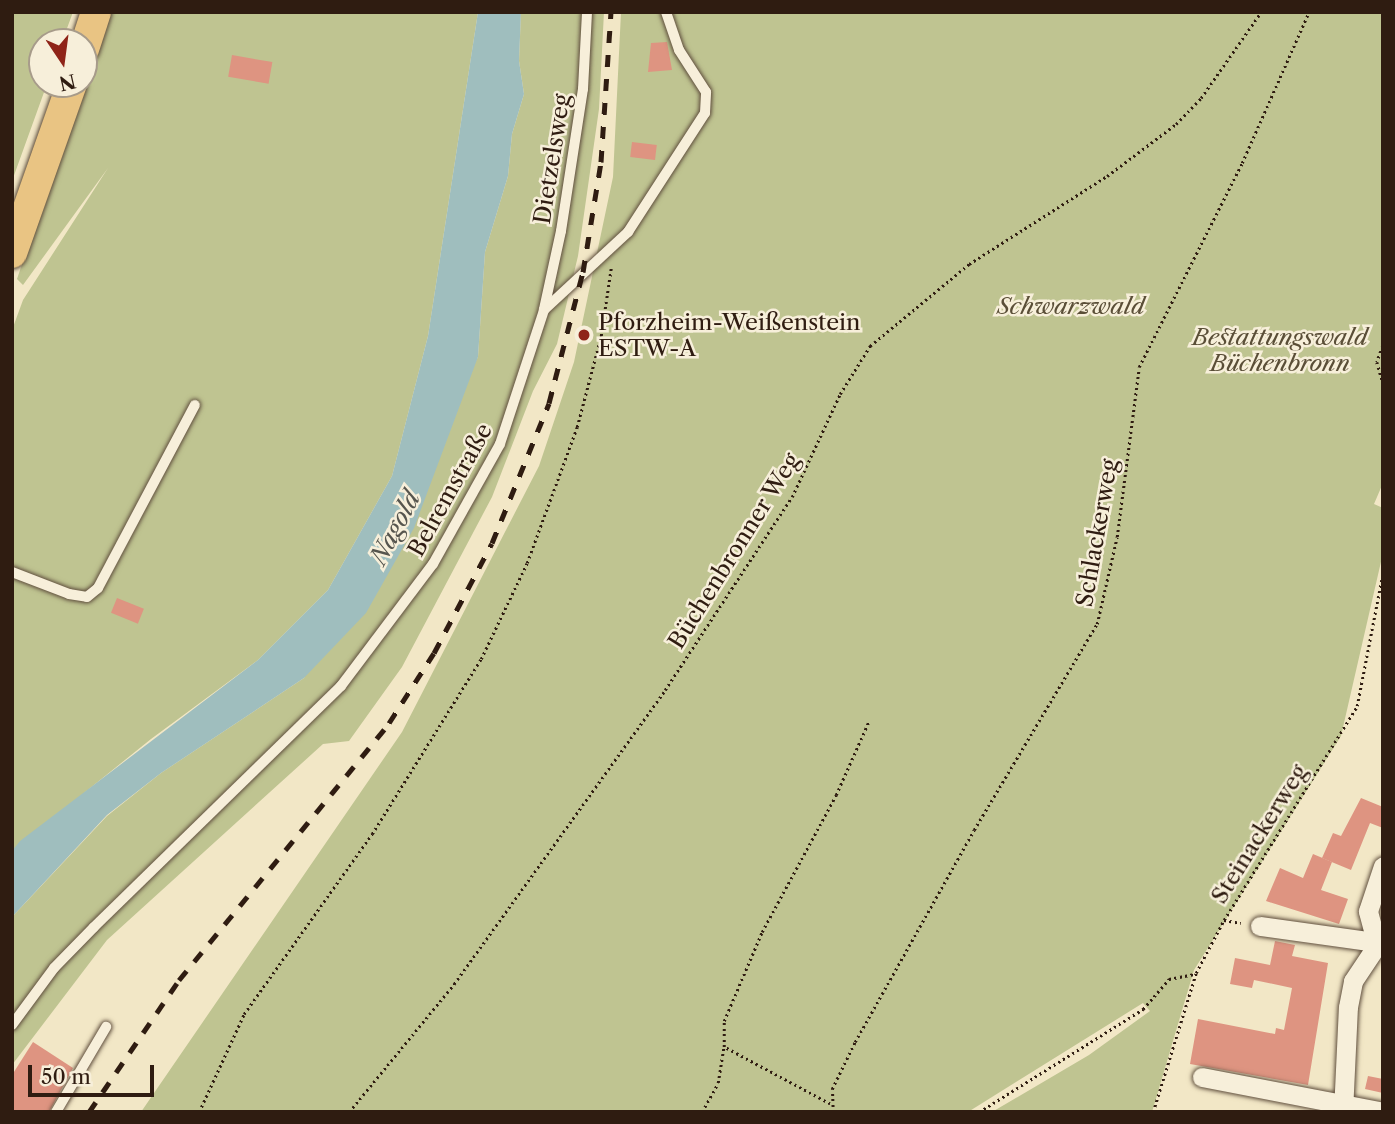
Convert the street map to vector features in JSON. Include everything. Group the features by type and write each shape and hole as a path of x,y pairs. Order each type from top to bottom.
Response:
{"main road":[{"path":"12,253 67,98"}],"street":[{"path":"1380,944 1368,911 1383,866"},
{"path":"1260,926 1380,944"},
{"path":"1343,1107 1353,981 1380,944"},
{"path":"1202,1077 1343,1107 1383,1112"}],"lane":[{"name":"Dietzelsweg","path":"544,310 561,231 583,89 587,12"},
{"name":"Belremstraße","path":"12,1025 62,960 302,727 386,630 452,534 500,444 544,310 628,232 694,134 708,103 706,92 679,50 666,12"},
{"path":"12,572 87,597 98,588 195,405"},
{"path":"56,1112 106,1027"}],"path":[{"name":"Büchenbronner Weg","path":"349,1112 454,984 665,690 792,497 845,386 870,346 969,264 1107,176 1175,124 1200,98 1261,12"},
{"name":"Schlackerweg","path":"830,1104 832,1089 862,1031 1097,624 1116,537 1139,367 1242,163 1309,12"},
{"path":"199,1112 244,1014 372,834 481,659 522,575 577,427 601,336 614,244"},
{"path":"1383,346 1377,362 1383,383"},
{"name":"Steinackerweg","path":"1153,1112 1196,973 1357,706 1383,572"},
{"path":"702,1112 718,1083 724,1047 724,1021 762,932 836,795 869,721"},
{"path":"979,1112 1143,1009 1169,979 1196,973"},
{"path":"724,1047 830,1104 833,1112"}],"green space":[{"path":"12,12 73,12 67,28 28,28 28,98 42,98 12,181"},
{"path":"107,12 478,12 428,336 392,476 328,590 258,660 151,739 12,851 12,330 23,300 108,168 23,285 17,279 78,98 98,98 98,39"},
{"path":"521,12 604,12 599,109 578,256 557,344 533,391 492,497 402,667 349,741 323,744 107,940 12,1065 12,917 107,816 161,773 304,678 478,357 485,252 508,176 512,134 524,94 519,61"},
{"name":"Schwarzwald","path":"621,12 1383,12 1383,483 1374,504 1383,508 1383,553 1341,736 1194,970 1152,1112 992,1112 1089,1055 1150,1011 1143,1003 968,1112 141,1112 402,732 539,466 574,362 613,177"}],"water":[{"name":"Nagold","path":"478,12 521,12 519,61 524,94 512,134 508,176 485,252 478,357 414,528 366,613 304,678 161,773 107,815 12,917 12,851 20,841 258,660 328,590 392,476 428,336"}],"building":[{"path":"667,42 672,70 648,72 651,43"},
{"path":"232,55 272,62 269,84 228,77"},
{"path":"632,142 657,145 655,160 630,157"},
{"path":"117,598 144,609 138,624 111,613"},
{"path":"1361,798 1383,807 1383,828 1370,823 1351,870 1322,858 1333,833 1341,836"},
{"path":"1313,854 1332,862 1321,890 1348,899 1339,924 1266,901 1280,868 1303,878"},
{"path":"1275,941 1295,945 1292,956 1328,963 1308,1085 1190,1064 1198,1019 1275,1034 1276,1028 1284,1030 1292,988 1254,980 1252,988 1230,984 1235,958 1270,965"},
{"path":"33,1042 73,1068 49,1112 12,1112 12,1075"},
{"path":"1368,1076 1383,1079 1383,1093 1365,1089"}],"railway":[{"path":"89,1112 179,980 389,723 434,653 492,543 549,403 583,272 601,162 611,12"}],"place":[{"name":"Pforzheim-Weißenstein ESTW-A","path":"584,335"}],"park label":[{"name":"Bestattungswald Büchenbronn","path":"1280,350"}]}
